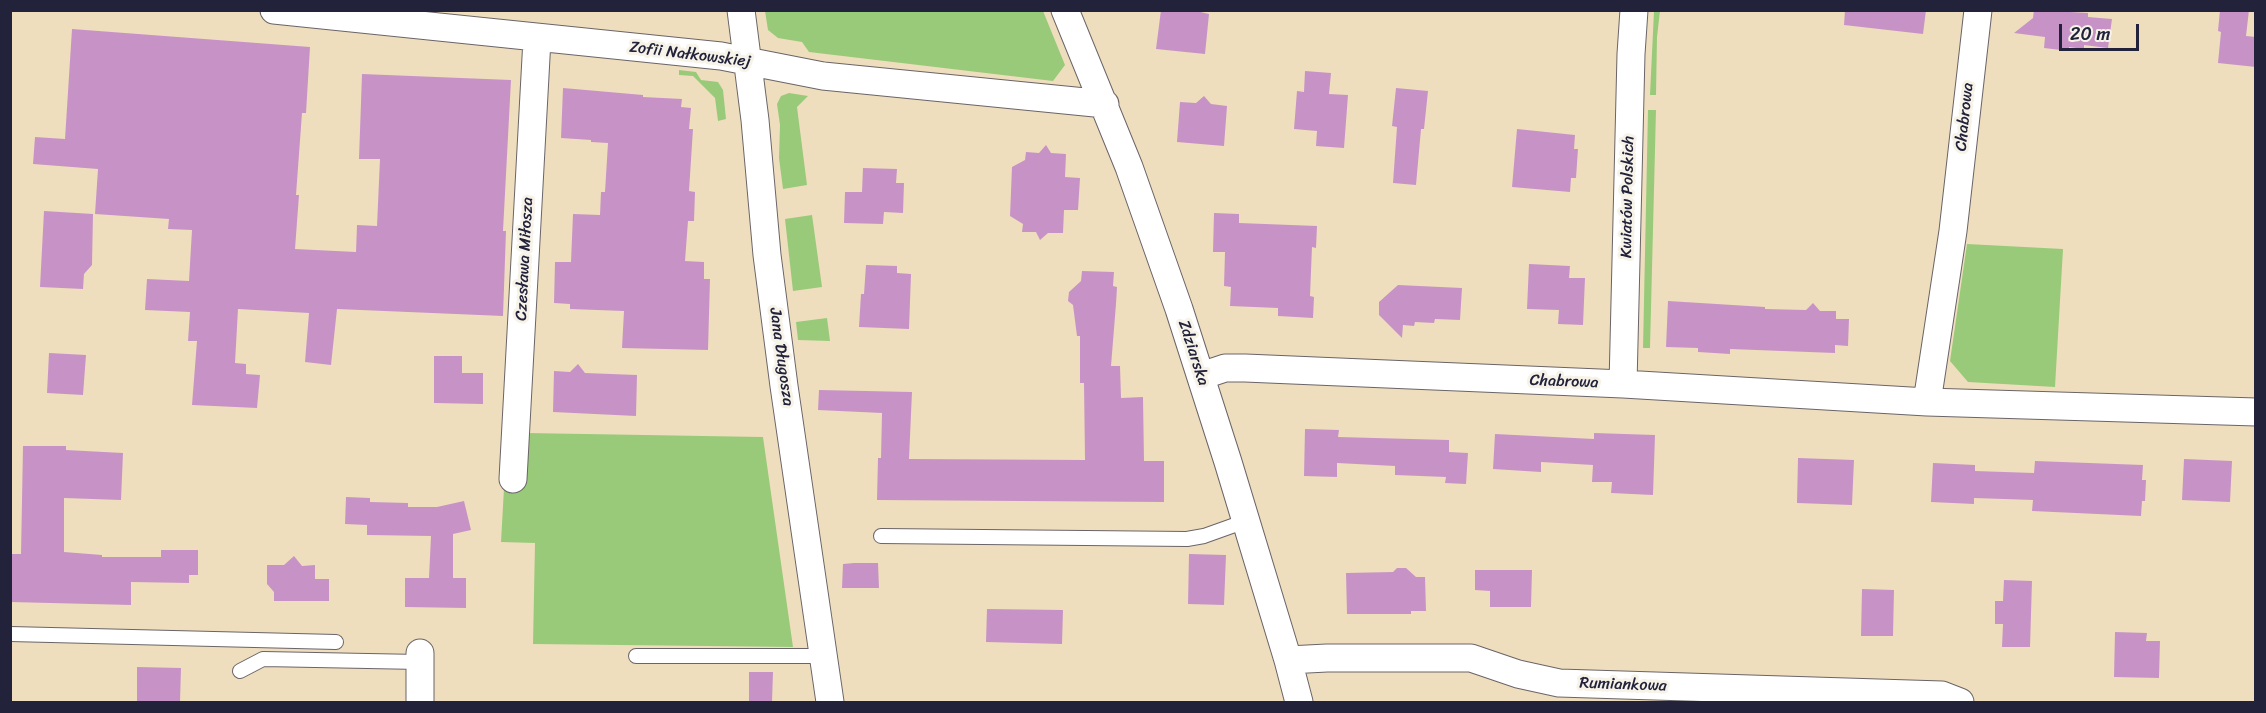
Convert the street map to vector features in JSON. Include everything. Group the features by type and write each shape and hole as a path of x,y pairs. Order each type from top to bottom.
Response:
{"street":[{"name":"Zofii Nałkowskiej","path":"273,10 697,54 823,76 1105,104"},
{"name":"Jana Długosza","path":"741,10 755,120 767,255 830,702"},
{"name":"Zdziarska","path":"1065,10 1129,168 1201,376 1299,702"},
{"name":"Kwiatów Polskich","path":"1623,384 1634,10"},
{"name":"Chabrowa","path":"1927,402 1953,231 1978,10"},
{"name":"Czesława Miłosza","path":"513,479 537,39"},
{"name":"Chabrowa","path":"1201,376 1231,367 1623,384 1927,402 2256,412"},
{"path":"420,657 420,702"},
{"name":"Rumiankowa","path":"1288,660 1471,658 1518,674 1559,683 1942,695 1960,702"}],"lane":[{"path":"880,536 1187,539 1204,536 1246,521"},
{"path":"10,634 336,642"},
{"path":"636,656 822,656"},
{"path":"240,671 263,659 420,657"}],"green space":[{"path":"765,11 1043,11 1065,65 1053,81 809,52 802,42 778,38 768,30"},
{"path":"1654,11 1660,11 1656,95 1650,95"},
{"path":"679,70 696,72 701,80 718,82 723,90 726,119 718,121 715,98 693,76 679,75"},
{"path":"789,93 808,96 797,107 807,185 783,189 779,158 780,125 777,104 781,96"},
{"path":"1648,110 1656,110 1650,348 1643,348"},
{"path":"812,215 822,287 793,291 785,219"},
{"path":"1967,244 2063,249 2055,387 1968,382 1950,361"},
{"path":"827,318 830,341 798,340 796,322"},
{"path":"526,433 763,437 793,647 533,644 535,543 501,542 504,488 524,488"}],"building":[{"path":"1161,10 1192,10 1209,14 1205,54 1156,49"},
{"path":"1845,10 1926,10 1923,34 1844,25"},
{"path":"2034,10 2088,13 2088,17 2112,19 2108,48 2084,45 2084,49 2069,47 2069,51 2044,48 2045,37 2014,33 2033,18"},
{"path":"2220,10 2249,10 2246,36 2256,37 2256,67 2218,63 2221,32 2218,31"},
{"path":"72,29 310,47 306,113 302,113 295,249 356,252 357,225 377,226 380,159 359,159 362,74 511,80 503,231 506,231 503,316 337,309 331,365 305,362 309,313 238,309 235,363 246,364 246,374 260,375 257,408 192,405 197,341 188,341 190,312 145,310 147,279 189,281 192,230 168,229 169,219 95,214 98,169 33,164 35,137 65,139"},
{"path":"1305,71 1331,73 1329,94 1348,95 1344,148 1316,146 1317,131 1294,129 1297,91 1304,92"},
{"path":"563,88 682,99 681,107 691,108 689,129 693,129 689,191 695,192 694,221 688,221 685,261 704,262 704,279 710,279 708,350 622,348 624,311 570,309 570,304 554,303 555,262 571,262 573,214 600,215 601,192 605,192 608,143 561,138"},
{"path":"1396,88 1428,91 1424,129 1421,129 1416,185 1393,183 1397,127 1392,126"},
{"path":"1204,96 1211,104 1227,106 1224,146 1177,142 1180,102 1196,103"},
{"path":"1517,129 1575,135 1574,149 1578,149 1576,178 1571,178 1570,192 1512,187"},
{"path":"1046,145 1051,153 1066,154 1065,177 1080,178 1078,210 1064,210 1063,233 1048,233 1040,240 1036,232 1022,232 1023,224 1010,216 1012,167 1025,160 1026,152 1039,153"},
{"path":"863,168 897,169 896,183 904,183 903,213 884,212 883,224 844,223 845,192 862,192"},
{"path":"44,211 93,214 92,265 84,274 83,289 40,287"},
{"path":"1214,213 1239,214 1239,223 1317,226 1316,248 1312,247 1310,296 1314,297 1313,318 1278,316 1278,308 1230,306 1231,287 1224,286 1225,252 1213,252"},
{"path":"1529,264 1570,266 1569,278 1585,278 1583,325 1558,324 1559,310 1527,309"},
{"path":"866,265 897,266 897,273 911,274 909,329 859,327"},
{"path":"1082,271 1114,272 1113,286 1117,287 1111,366 1120,366 1121,398 1143,397 1144,461 1164,461 1164,502 877,500 882,413 818,410 819,390 912,392 909,459 1085,460 1084,383 1080,383 1080,336 1077,336 1073,305 1068,301 1069,292 1081,281"},
{"path":"1398,285 1462,288 1460,320 1435,319 1434,323 1415,322 1414,326 1403,325 1402,338 1379,315 1379,302"},
{"path":"1668,301 1806,310 1813,303 1820,311 1836,311 1836,319 1849,319 1848,346 1835,345 1835,353 1730,349 1730,354 1698,352 1698,348 1666,347"},
{"path":"49,353 86,355 83,395 47,393"},
{"path":"434,356 462,356 462,373 483,373 483,404 434,403"},
{"path":"578,364 585,373 637,375 636,416 553,412 554,371 570,372"},
{"path":"1305,429 1339,430 1338,437 1449,440 1449,452 1468,453 1466,484 1445,483 1446,477 1395,475 1395,466 1337,463 1337,477 1304,476"},
{"path":"1594,433 1655,435 1653,495 1611,493 1612,482 1592,482 1593,465 1541,462 1541,472 1493,469 1495,434 1594,439"},
{"path":"23,446 66,446 66,450 123,453 121,500 64,498 64,552 102,555 102,557 161,557 161,550 198,550 198,575 189,575 189,583 131,582 131,605 10,602 10,554 21,554"},
{"path":"1798,458 1854,460 1852,505 1797,503"},
{"path":"2184,459 2232,461 2230,502 2182,500"},
{"path":"2035,461 2143,465 2142,480 2146,480 2145,501 2142,501 2141,516 2032,511 2033,500 1974,498 1974,504 1931,502 1933,463 1975,465 1975,471 2034,473"},
{"path":"346,497 370,498 370,502 408,503 408,507 437,507 464,501 471,530 453,534 453,578 466,578 466,608 405,607 405,578 429,578 431,536 367,535 367,525 345,524"},
{"path":"1189,554 1226,555 1224,605 1188,604"},
{"path":"294,556 302,566 315,565 315,579 329,579 329,601 274,601 274,592 267,584 267,565 284,565"},
{"path":"878,563 879,588 842,588 843,564"},
{"path":"1397,568 1406,568 1416,577 1425,577 1426,611 1411,611 1411,614 1347,614 1346,573 1393,572"},
{"path":"1475,570 1532,570 1531,607 1490,607 1490,591 1475,590"},
{"path":"2004,580 2032,581 2030,647 2002,647 2003,624 1995,624 1995,601 2003,601"},
{"path":"1862,589 1894,590 1893,636 1861,636"},
{"path":"987,609 1063,610 1062,644 986,642"},
{"path":"2115,632 2147,633 2146,641 2160,641 2159,678 2114,677"},
{"path":"137,667 181,668 180,702 137,702"},
{"path":"749,672 773,672 772,702 749,702"}]}
